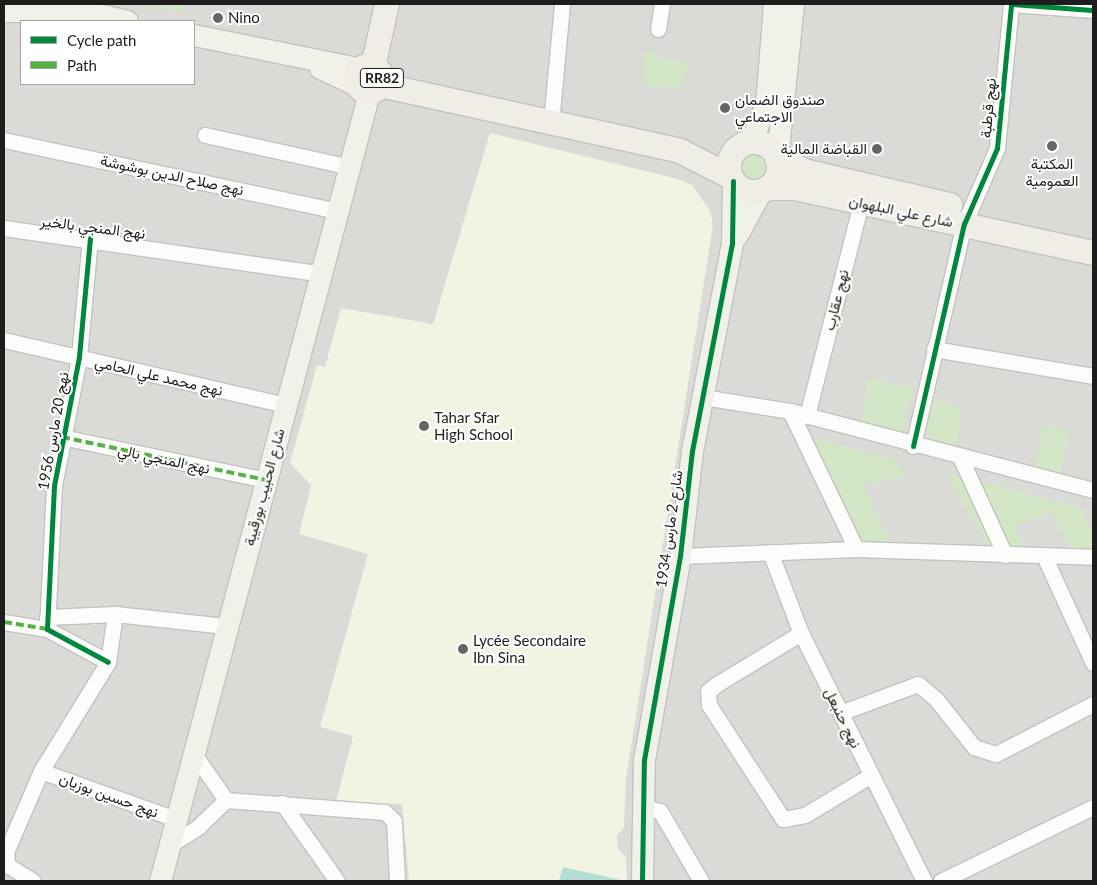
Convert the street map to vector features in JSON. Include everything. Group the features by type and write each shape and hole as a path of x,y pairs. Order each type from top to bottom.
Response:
{"main road":[{"path":"54,4 76,11 121,20"},
{"name":"شارع الحبيب بورقيبة","path":"160,881 194,754 225,626 339,211 387,4"},
{"path":"732,179 729,161 754,134 766,104 774,4"},
{"path":"195,35 293,55 368,80 680,151 732,179 745,190 764,189 777,175 793,4"},
{"path":"4,11 76,11"},
{"path":"680,151 741,146 768,146 777,159"},
{"name":"شارع علي البلهوان","path":"777,159 863,194"},
{"name":"شارع 2 مارس 1934","path":"642,881 641,807 644,760 680,556 703,397 732,244 732,179"},
{"name":"شارع علي البلهوان","path":"764,189 795,188 863,194 967,217 1093,252"},
{"name":"شارع 2 مارس 1934","path":"732,244 764,189"},
{"name":"شارع علي البلهوان","path":"967,217 1093,236"}],"street":[{"path":"551,123 562,4"},
{"path":"658,29 662,4"},
{"path":"1011,4 1093,10"},
{"name":"نهج قرطبة","path":"914,446 934,349 967,217 997,148 1011,4"},
{"path":"205,135 350,167"},
{"name":"نهج صلاح الدين بوشوشة","path":"4,140 339,211"},
{"name":"نهج عقارب","path":"807,416 863,194"},
{"name":"نهج المنجي بالخير","path":"4,228 90,238 322,274"},
{"name":"نهج 20 مارس 1956","path":"46,623 54,486 79,357 90,238"},
{"name":"نهج محمد علي الحامي","path":"4,340 286,405"},
{"path":"934,349 1093,376"},
{"path":"703,397 790,411 961,459 1093,490"},
{"path":"790,411 856,549"},
{"name":"نهج المنجي بالي","path":"62,437 266,480"},
{"path":"961,459 1006,555"},
{"path":"680,556 856,549 1093,557"},
{"name":"نهج حنبعل","path":"770,552 801,633 924,881"},
{"path":"1044,556 1093,663"},
{"path":"33,881 12,870 5,860 41,771 108,662 115,614"},
{"path":"4,622 46,623 115,614 225,626"},
{"path":"46,623 108,662"},
{"path":"801,633 716,684 708,691 710,706 783,819 798,819 871,775"},
{"path":"840,712 918,684 936,698 974,748 996,754 1093,704"},
{"path":"194,754 226,800"},
{"name":"نهج حسين بوزيان","path":"41,771 176,819"},
{"path":"168,846 198,827 226,800 391,815 397,881"},
{"path":"282,804 337,881"},
{"path":"641,807 660,811 700,881"},
{"path":"941,881 1093,807"}],"shaded area":[{"path":"4,4 1093,4 1093,881 4,881"},
{"path":"490,133 678,179 692,185 710,211 713,225 626,779 624,827 617,836 618,849 626,857 627,881 409,881 402,804 336,801 353,736 320,727 368,554 299,534 311,485 290,463 317,365 325,367 341,308 433,324"},
{"path":"563,867 625,881 559,881"}],"green space":[{"path":"143,4 184,4 183,12"},
{"path":"653,51 654,59 688,61 681,88 643,86 645,52"},
{"path":"753,153 762,157 766,166 762,175 753,179 744,175 740,166 744,157"},
{"path":"868,378 912,388 903,433 861,425"},
{"path":"929,398 961,406 955,454 922,446"},
{"path":"1043,426 1070,430 1058,480 1033,473"},
{"path":"805,436 897,461 905,477 863,484 890,542 854,542"},
{"path":"946,473 1082,508 1093,536 1093,553 1073,550 1050,512 1014,526 1029,554 989,548"}],"marked path":[{"path":"62,437 266,480"},
{"path":"4,622 47,629"}],"cycle path":[{"path":"913,446 964,224 997,148 1011,4 1093,10"},
{"path":"642,881 644,760 680,556 692,451 732,244 733,181"},
{"path":"90,238 79,357 54,486 47,629 108,662"}],"place":[{"name":"Nino","path":"218,18"},
{"name":"صندوق الضمان الاجتماعي","path":"725,108"},
{"name":"المكتبة العمومية","path":"1052,146"},
{"name":"القباضة المالية","path":"877,149"},
{"name":"Tahar Sfar High School","path":"424,426"},
{"name":"Lycée Secondaire Ibn Sina","path":"463,649"}]}
